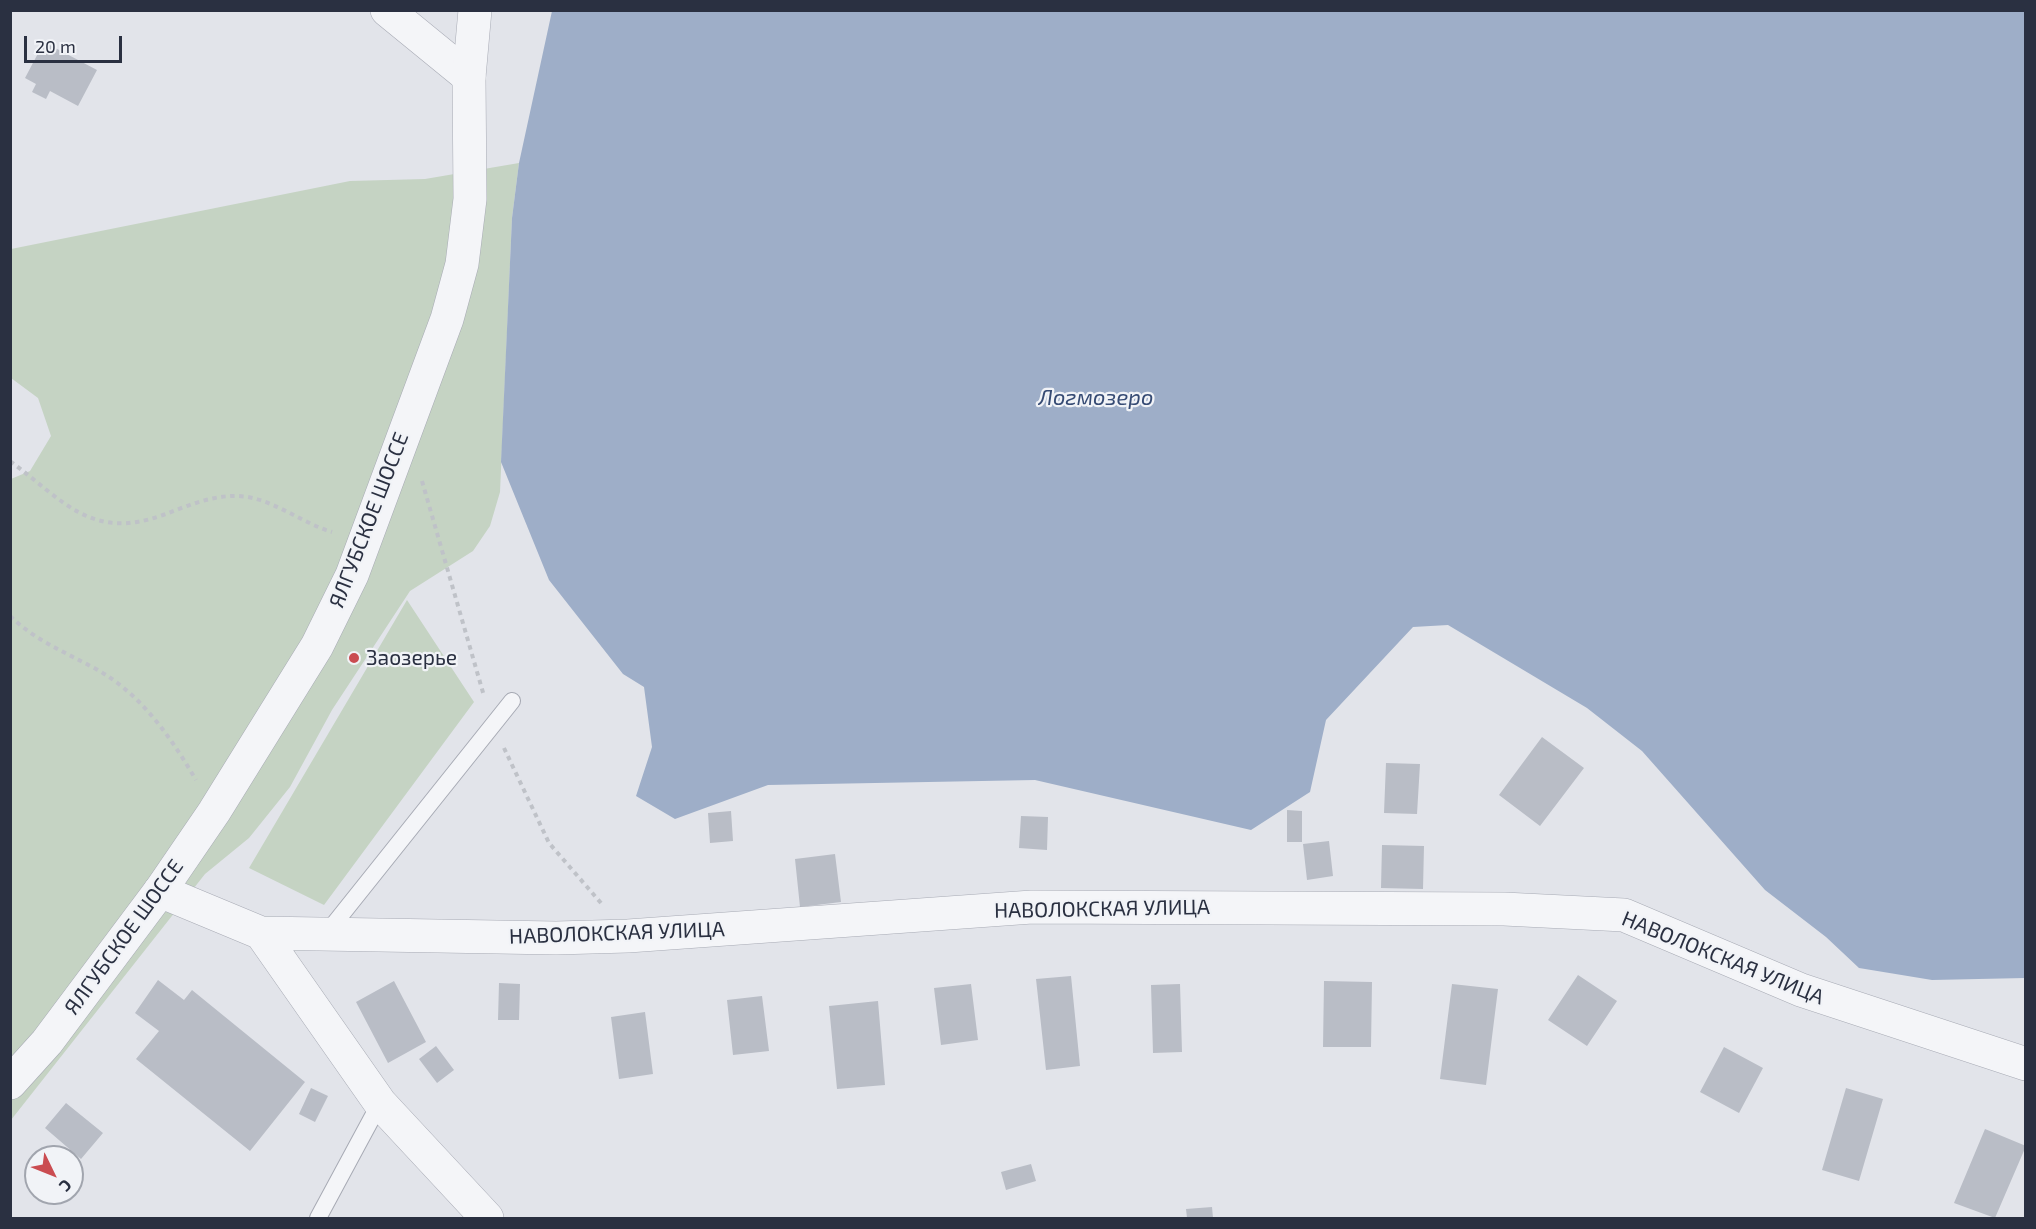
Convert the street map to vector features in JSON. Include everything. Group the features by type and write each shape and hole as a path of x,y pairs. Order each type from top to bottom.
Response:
{"street":[{"path":"387,10 469,77"},
{"name":"ЯЛГУБСКОЕ ШОССЕ","path":"10,1083 46,1042 160,891 214,812 317,646 352,575 447,319 462,264 470,199 469,77 475,10"},
{"name":"НАВОЛОКСКАЯ УЛИЦА","path":"160,891 261,933 556,938 628,936 1032,907 1504,909 1624,915 1801,990 2025,1064"},
{"path":"261,933 380,1103 483,1217"}],"lane":[{"path":"326,934 512,701"},
{"path":"318,1218 380,1103"}],"path":[{"path":"10,461 70,507 92,519 117,526 142,523 213,499 240,496 273,506 311,526 336,532 371,524"},
{"path":"10,616 30,634 117,683 153,716 169,735 214,812"}],"green space":[{"path":"519,163 512,218 500,492 490,526 473,551 410,591 332,710 290,787 249,838 205,874 11,1120 11,479 30,471 51,436 38,398 11,378 11,249 350,181 425,179"},
{"path":"407,600 474,702 324,905 249,868"}],"water":[{"name":"Логмозеро","path":"552,11 2025,11 2025,978 1932,980 1859,968 1826,937 1765,890 1642,751 1587,708 1448,625 1413,627 1326,720 1310,792 1251,830 1035,780 768,785 675,819 636,796 652,747 644,687 623,674 549,580 501,462 512,218 519,163"}],"building":[{"path":"44,42 97,70 78,106 50,91 46,99 32,92 36,84 25,78"},
{"path":"1542,737 1584,768 1540,826 1499,795"},
{"path":"1386,763 1420,764 1417,814 1384,813"},
{"path":"1287,810 1302,811 1302,842 1287,842"},
{"path":"731,811 733,841 710,843 708,813"},
{"path":"1021,816 1048,817 1047,850 1019,848"},
{"path":"1329,841 1333,876 1307,880 1303,844"},
{"path":"1382,845 1424,846 1423,889 1381,888"},
{"path":"835,854 841,902 800,907 795,859"},
{"path":"1578,975 1617,1001 1587,1046 1548,1020"},
{"path":"1071,976 1080,1066 1046,1070 1036,979"},
{"path":"158,980 184,1000 192,990 305,1082 250,1151 136,1059 159,1031 135,1013"},
{"path":"394,981 426,1042 388,1063 356,1002"},
{"path":"1324,981 1372,982 1371,1047 1323,1047"},
{"path":"499,983 520,984 519,1020 498,1020"},
{"path":"971,984 978,1040 941,1045 934,988"},
{"path":"1180,984 1182,1052 1153,1053 1151,985"},
{"path":"1452,984 1498,989 1486,1085 1440,1079"},
{"path":"762,996 769,1051 733,1055 727,1000"},
{"path":"878,1001 885,1085 837,1089 829,1006"},
{"path":"645,1012 653,1074 619,1079 611,1017"},
{"path":"436,1046 454,1070 437,1083 419,1059"},
{"path":"1724,1047 1763,1068 1739,1113 1700,1092"},
{"path":"311,1088 328,1096 315,1122 299,1114"},
{"path":"1846,1088 1883,1099 1859,1181 1822,1170"},
{"path":"66,1103 103,1133 84,1155 84,1145 65,1145 45,1128"},
{"path":"1985,1129 2026,1146 1995,1218 1954,1203"},
{"path":"1031,1164 1036,1181 1006,1190 1001,1172"},
{"path":"1212,1207 1213,1218 1187,1218 1186,1209"}],"place":[{"name":"Заозерье","path":"354,658"}]}
